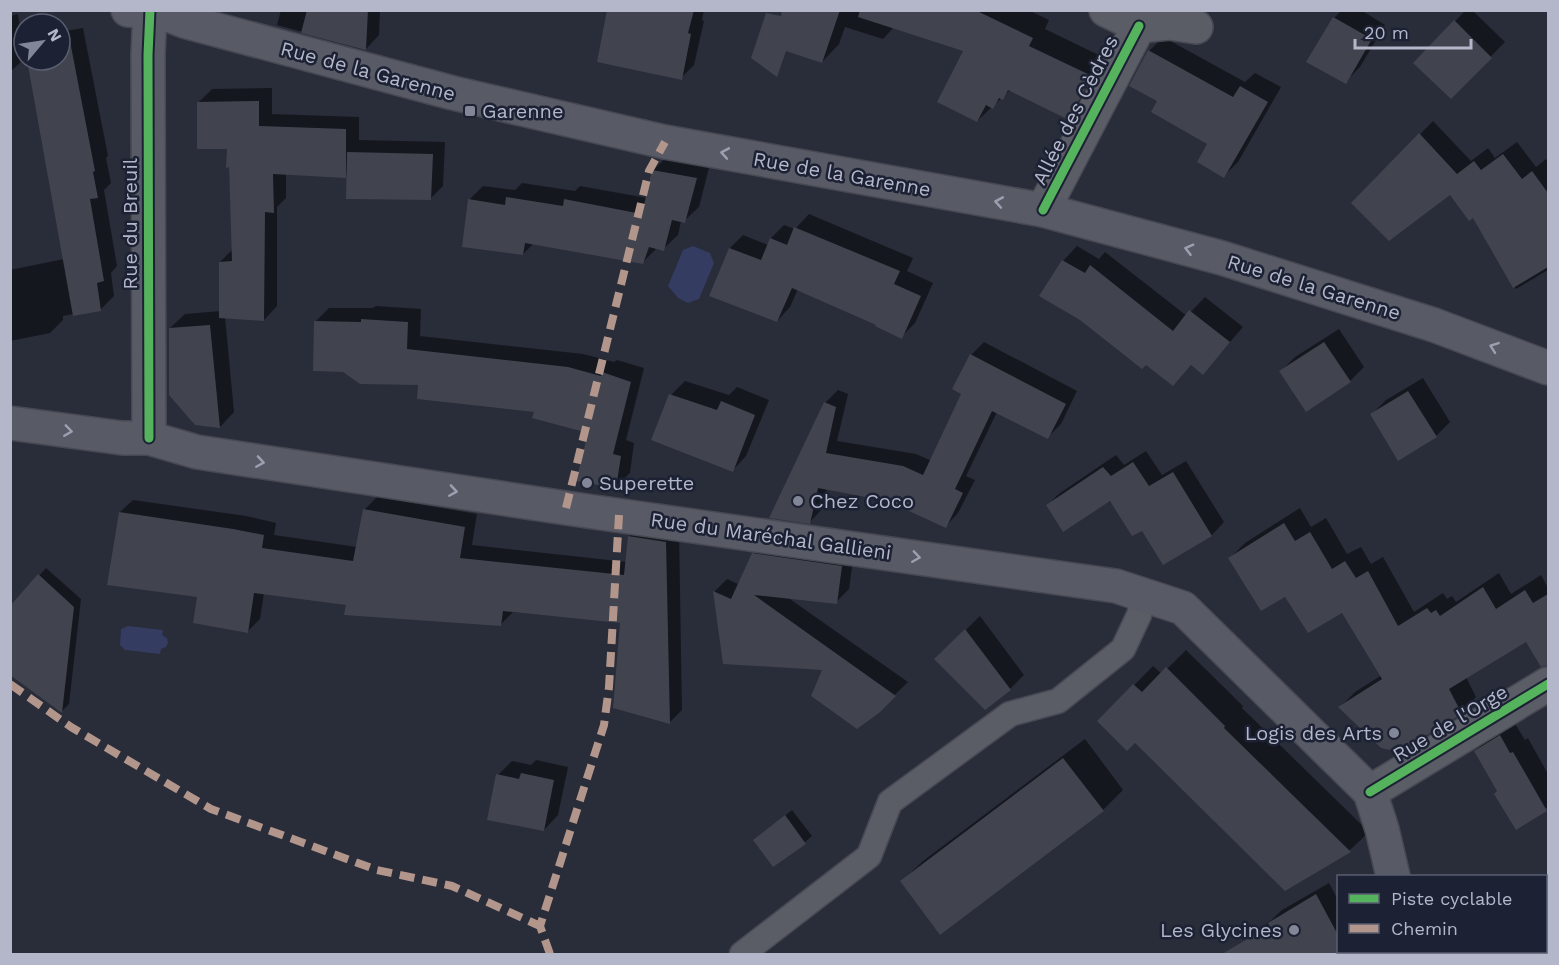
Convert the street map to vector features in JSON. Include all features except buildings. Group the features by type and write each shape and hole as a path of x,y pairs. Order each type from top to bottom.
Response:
{"main road":[{"name":"Rue de la Garenne","path":"142,11 161,12 184,21 453,93 665,142 1043,210 1222,258 1434,325 1548,368"},
{"name":"Rue du Breuil","path":"142,11 148,55 149,438"},
{"name":"Rue du Maréchal Gallieni","path":"10,423 122,438 149,438 209,454 554,507 1116,585 1144,594 1183,608 1370,792 1393,875"}],"street":[{"name":"Allée des Cèdres","path":"1106,10 1139,26 1169,23 1196,27"},
{"name":"Allée des Cèdres","path":"1043,210 1139,26"},
{"name":"Rue de l'Orge","path":"1370,792 1548,684"}],"lane":[{"path":"742,954 869,856 890,802 1010,714 1058,701 1123,649 1139,615 1144,594"}],"water":[{"path":"693,246 710,253 714,263 699,299 688,303 678,298 668,286 683,250"},
{"path":"128,626 163,630 162,635 167,638 168,643 161,649 160,654 125,650 120,645 121,629"}],"marked path":[{"path":"566,508 649,171 665,142"},
{"path":"550,954 540,926 604,725 609,687 619,515"},
{"path":"10,684 71,727 211,809 377,870 452,886 540,926"}],"cycle path":[{"path":"149,438 148,55 150,10"},
{"path":"1043,210 1139,26"},
{"path":"1370,792 1548,684"}],"place":[{"name":"Garenne","path":"470,111"},
{"name":"Superette","path":"587,483"},
{"name":"Chez Coco","path":"798,501"},
{"name":"Logis des Arts","path":"1394,733"},
{"name":"Les Glycines","path":"1294,930"}]}
